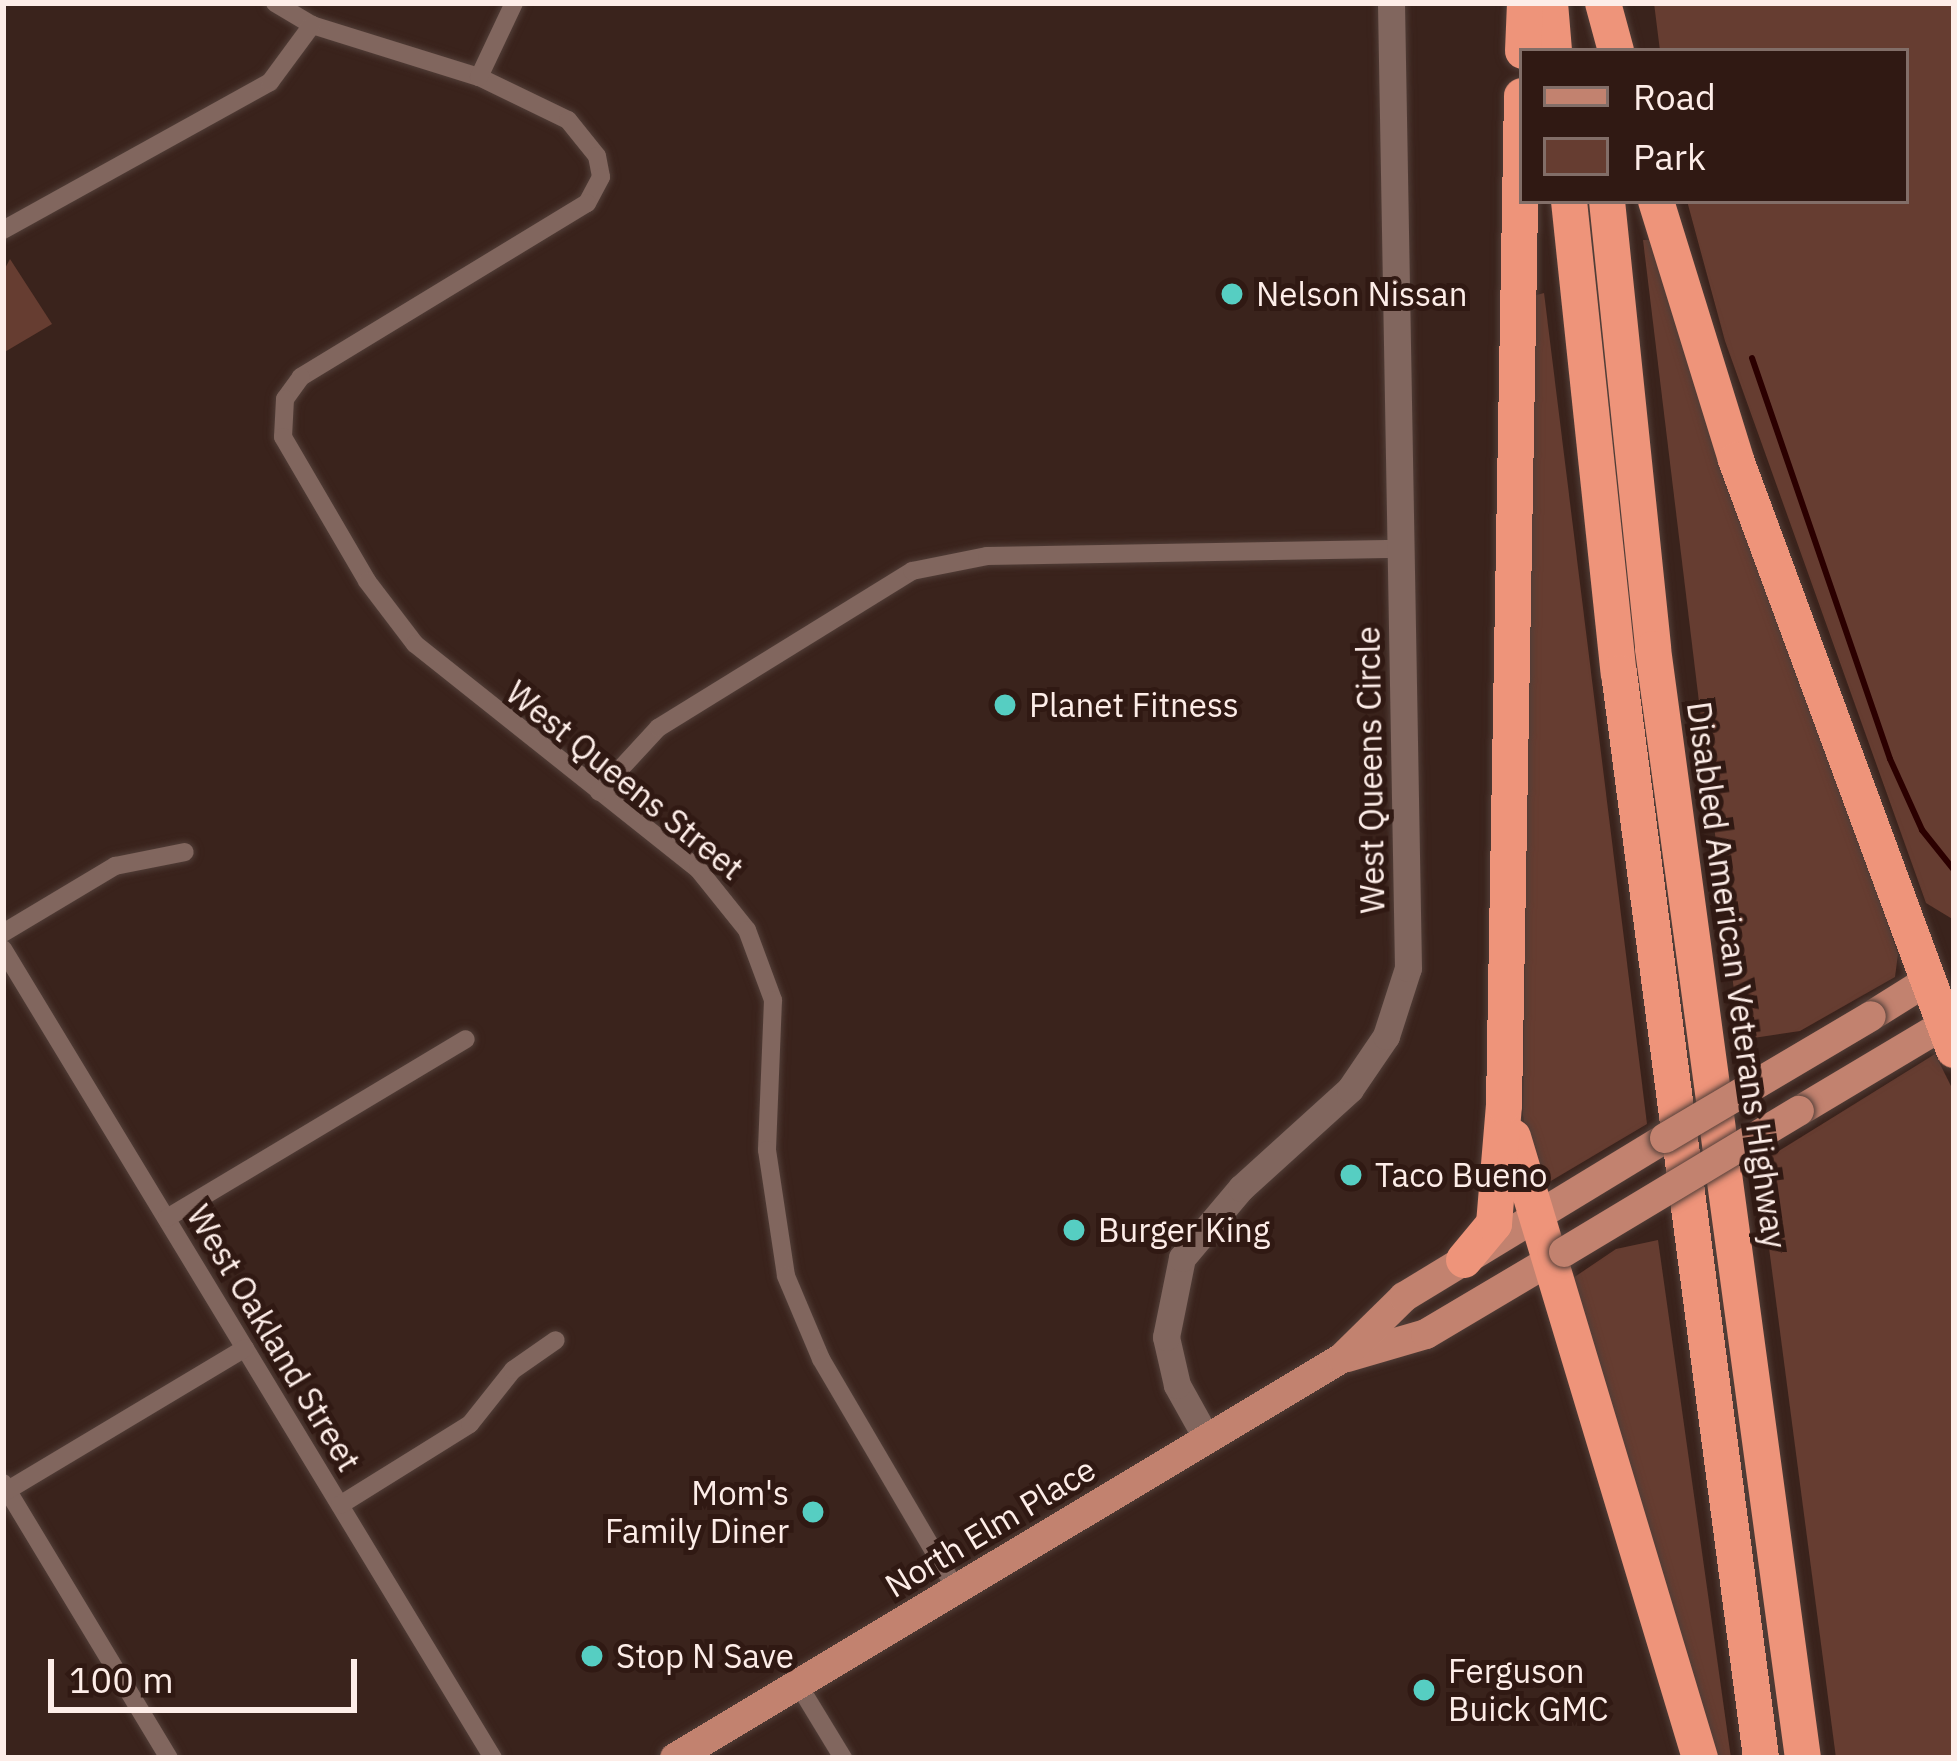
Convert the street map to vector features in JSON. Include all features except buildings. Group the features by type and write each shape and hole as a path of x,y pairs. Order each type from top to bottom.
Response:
{"highway":[{"path":"1523,48 1525,3"},
{"path":"1550,3 1554,48"},
{"path":"1592,3 1596,48"},
{"path":"1603,3 1615,48"},
{"path":"1464,1260 1494,1224 1504,1105 1520,204"},
{"path":"1569,204 1619,673 1761,1758"},
{"name":"Disabled American Veterans Highway","path":"1607,204 1654,649 1803,1758"},
{"path":"1657,204 1736,460 1940,973 1950,1031"},
{"path":"1504,1105 1545,1210 1700,1758"}],"main road":[{"name":"North Elm Place","path":"675,1758 1342,1358 1404,1297 1940,973"},
{"name":"North Elm Place","path":"1342,1358 1426,1334 1895,1053 1950,1031"}],"street":[{"path":"275,3 312,26 479,77 514,3"},
{"name":"West Queens Circle","path":"1207,1439 1177,1385 1166,1336 1182,1258 1241,1188 1363,1072 1399,1008 1408,968 1391,3"},
{"path":"3,230 270,82 312,26"},
{"name":"West Queens Street","path":"479,77 568,120 601,166 599,187 578,209 288,391 285,443 403,630 717,888 759,954 776,1033 769,1188 786,1276 821,1359 956,1589"},
{"path":"598,792 677,715 912,571 987,556 1401,549"},
{"path":"3,933 130,860 184,852"},
{"name":"West Oakland Street","path":"3,949 493,1758"},
{"path":"166,1218 466,1039"},
{"path":"340,1505 470,1424 513,1370 556,1340"},
{"path":"169,1758 4,1489 245,1348"},
{"path":"798,1684 843,1758"}],"green space":[{"path":"1654,3 1954,3 1954,920 1926,903 1725,341 1688,204 1909,204 1909,48 1660,48"},
{"path":"1643,240 1655,240 1898,954 1895,977 1800,1031 1740,1040"},
{"path":"10,259 52,324 3,353 3,272"},
{"path":"1544,293 1647,1124 1534,1191 1523,1115 1533,296"},
{"path":"1935,1054 1954,1092 1954,1758 1836,1758 1758,1164"},
{"path":"1658,1240 1731,1758 1713,1758 1570,1280 1616,1249"}],"waterway":[{"path":"1752,358 1890,759 1922,830 1954,870"}],"place":[{"name":"Nelson Nissan","path":"1232,294"},
{"name":"Planet Fitness","path":"1005,705"},
{"name":"Taco Bueno","path":"1351,1175"},
{"name":"Burger King","path":"1074,1230"},
{"name":"Mom's Family Diner","path":"813,1512"},
{"name":"Stop N Save","path":"592,1656"},
{"name":"Ferguson Buick GMC","path":"1424,1690"}]}
